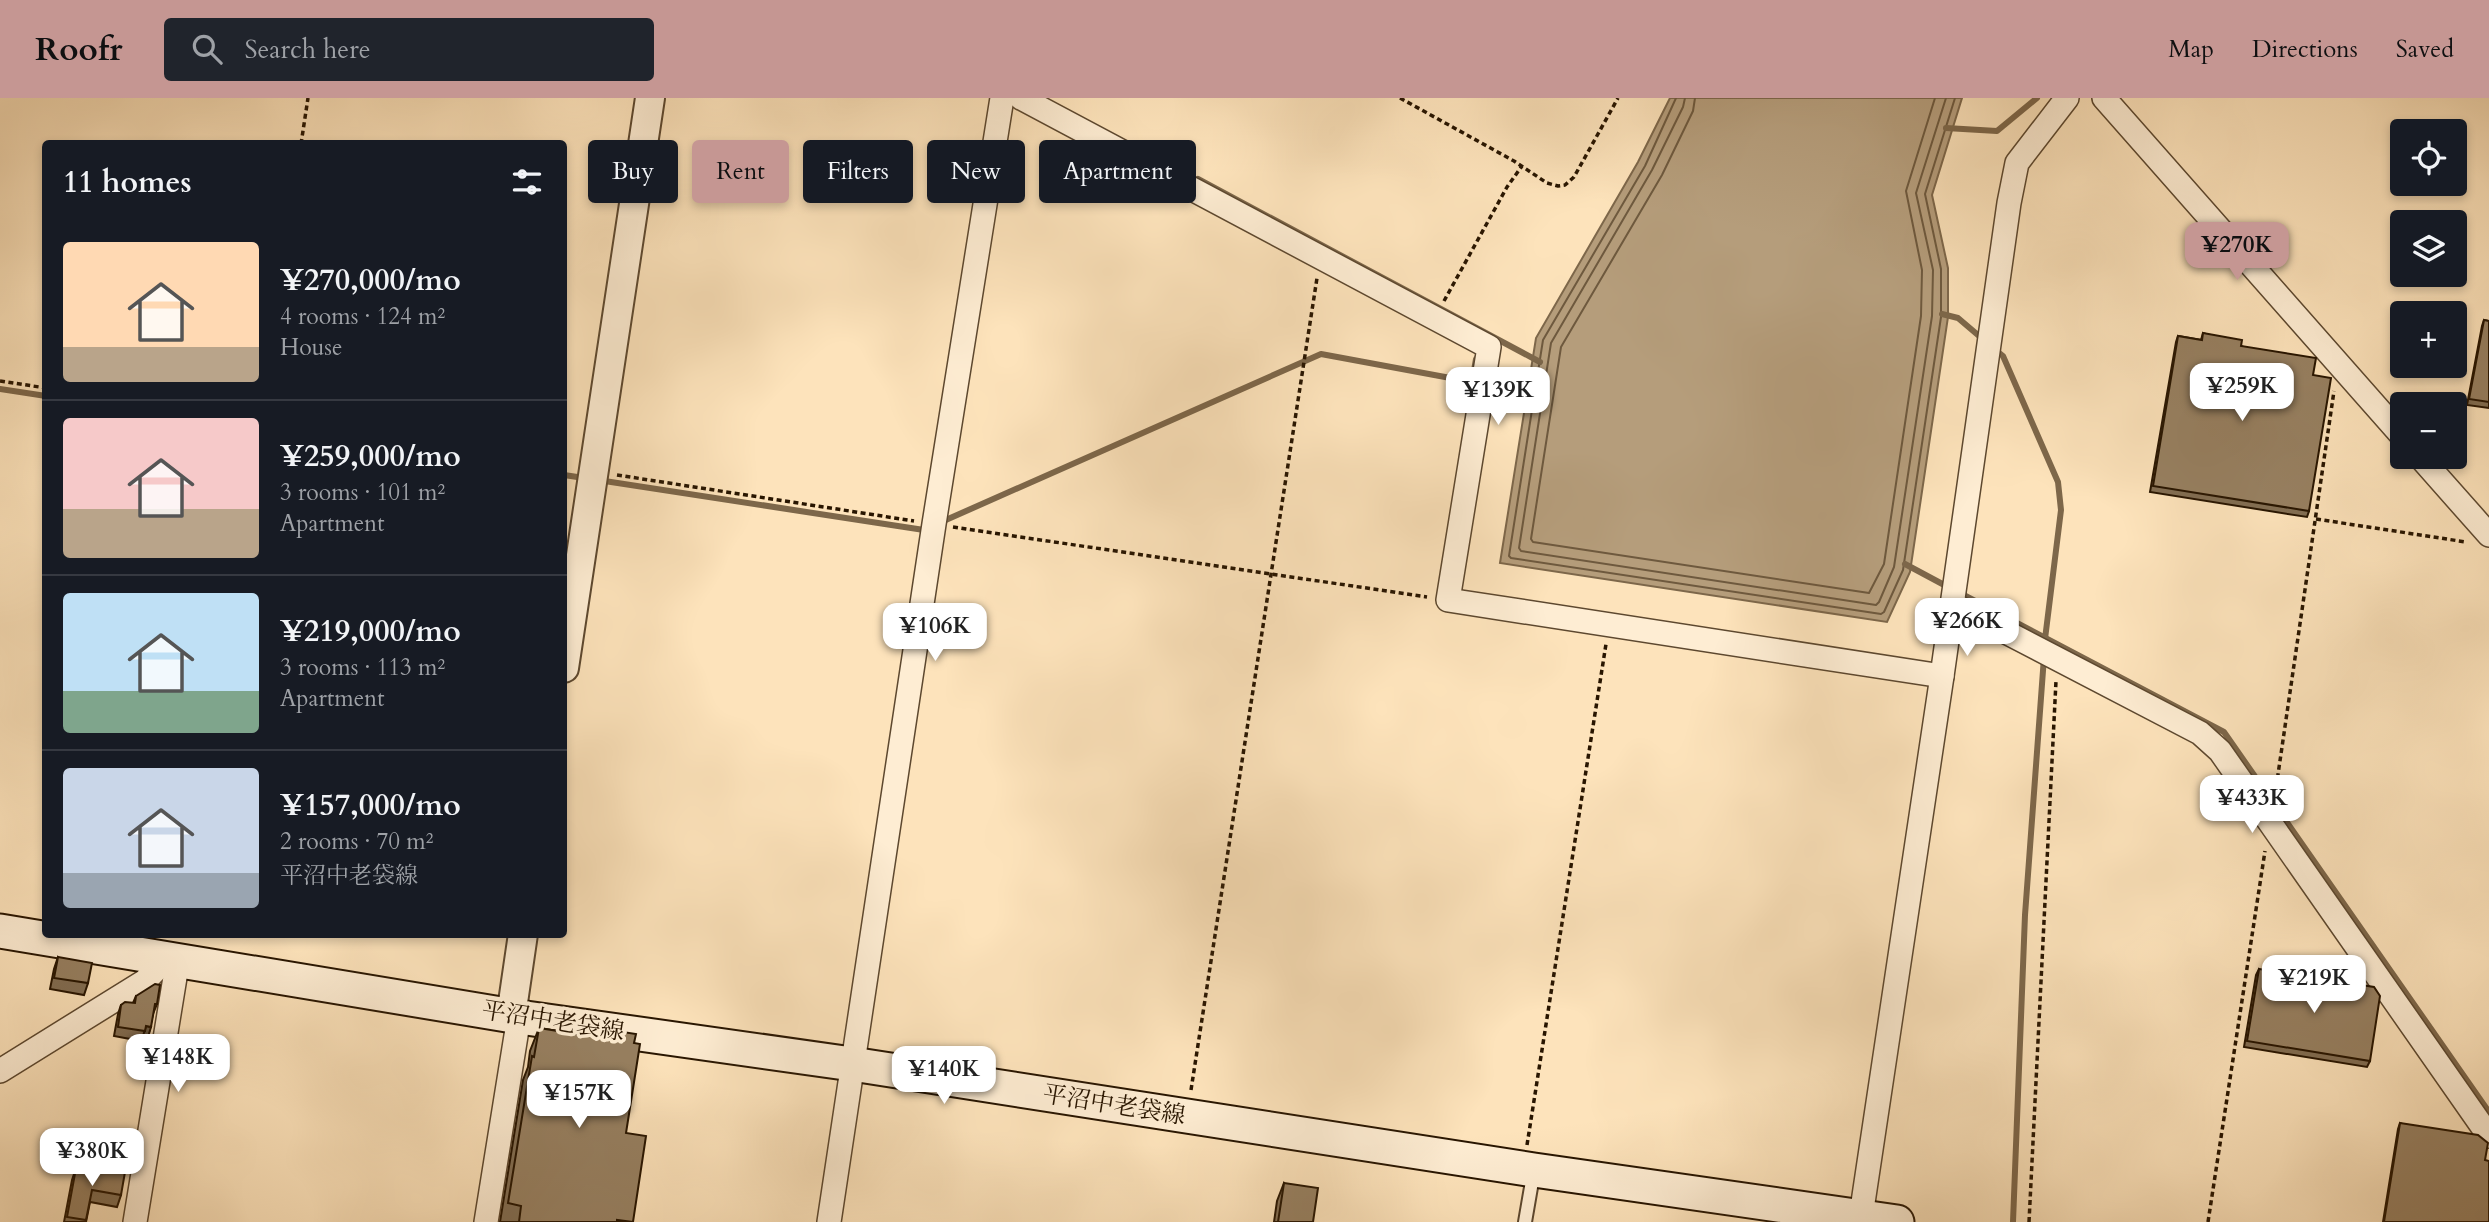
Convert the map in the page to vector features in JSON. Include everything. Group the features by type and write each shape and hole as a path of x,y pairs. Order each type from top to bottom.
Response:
{"main road":[{"name":"平沼中老袋線","path":"0,931 42,938"},
{"name":"平沼中老袋線","path":"43,938 515,1016 1897,1222"}],"street":[{"path":"567,648 650,98"},
{"path":"829,1222 934,524 1002,98"},
{"path":"1020,98 1489,347 1448,600 1942,676"},
{"path":"1861,1216 2017,163 2067,98"},
{"path":"2104,98 2390,422"},
{"path":"2432,469 2485,524"},
{"path":"1952,604 2200,733 2220,751 2489,1136"},
{"path":"486,1222 515,1016 523,938"},
{"path":"0,1072 145,981 172,959"},
{"path":"135,1222 172,959"}],"lane":[{"path":"1525,1222 1529,1169"}],"path":[{"path":"302,140 308,98"},
{"path":"1400,98 1522,166 1547,183 1558,186 1574,177 1618,98"},
{"path":"1435,318 1507,187 1522,166"},
{"path":"1187,1116 1320,257"},
{"path":"2208,1222 2264,813 2276,794 2338,363"},
{"path":"0,381 42,387"},
{"path":"593,471 1448,600"},
{"path":"2315,519 2470,543 2485,524"},
{"path":"1529,1169 1609,625"},
{"path":"2029,1222 2057,658"}],"water":[{"path":"1670,98 1962,98 1932,195 1948,268 1948,317 1910,572 1887,622 1500,563 1536,338 1638,162"}],"building":[{"path":"2484,320 2489,321 2489,402 2469,399"},
{"path":"2203,333 2242,340 2241,346 2316,358 2313,375 2331,378 2309,511 2153,486 2178,336 2202,340"},
{"path":"58,957 92,963 88,983 54,978"},
{"path":"2259,969 2374,987 2380,996 2370,1061 2247,1041"},
{"path":"155,984 160,985 151,1027 146,1026 145,1031 118,1027 121,1005 125,1002 135,1003 136,996"},
{"path":"584,1026 636,1034 634,1043 640,1044 626,1133 646,1136 633,1222 519,1222 521,1206 508,1203 539,1028 583,1035"},
{"path":"2400,1123 2478,1135 2488,1143 2485,1160 2489,1161 2489,1222 2384,1222"},
{"path":"86,1165 125,1172 121,1195 92,1190 86,1220 67,1217 76,1168 85,1169"},
{"path":"1284,1183 1318,1188 1313,1222 1278,1222"}],"waterway":[{"path":"1946,128 1997,131 2037,98"},
{"path":"1198,179 1540,362"},
{"path":"1942,314 1958,318 1985,341"},
{"path":"1993,348 2003,356 2058,482 2061,510 2045,639"},
{"path":"939,523 1321,354 1472,382 1476,359"},
{"path":"0,389 42,395"},
{"path":"567,475 584,478"},
{"path":"598,480 924,530 929,528"},
{"path":"1905,564 1948,587"},
{"path":"1958,592 2224,732 2489,1112"},
{"path":"2013,1222 2025,915 2044,657"}]}
